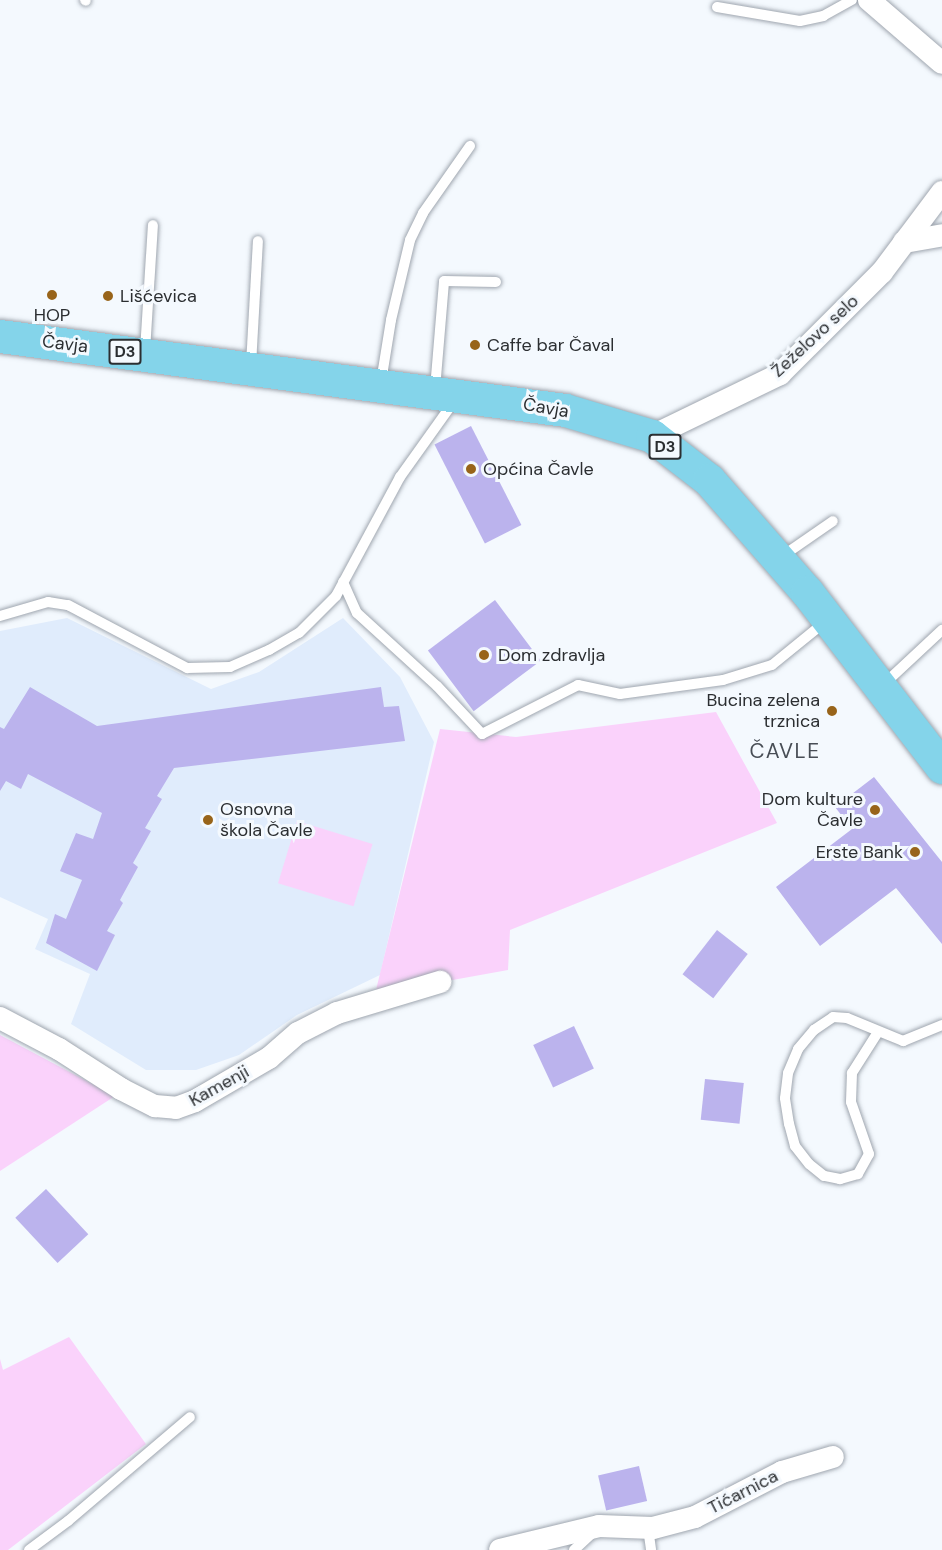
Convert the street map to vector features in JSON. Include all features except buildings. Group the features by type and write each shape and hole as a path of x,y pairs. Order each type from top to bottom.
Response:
{"main road":[{"name":"Čavja","path":"0,336 565,410 652,436 709,480 828,619 942,767"}],"street":[{"path":"869,0 942,63"},
{"name":"Žeželovo selo","path":"652,436 780,374 882,272 942,192"},
{"path":"904,242 942,236"},
{"name":"Kamenji","path":"0,1018 60,1049 121,1089 155,1106 176,1108 195,1101 269,1058 298,1033 337,1013 440,981"},
{"name":"Tićarnica","path":"500,1550 599,1526 651,1535 695,1517 783,1472 833,1457"}],"lane":[{"path":"717,7 800,21 823,16 852,0"},
{"path":"380,385 391,320 410,240 423,213 470,146"},
{"path":"144,355 153,225"},
{"path":"250,368 258,240"},
{"path":"0,616 48,602 68,605 187,668 210,670 230,667 299,633 323,611 343,582 447,393 444,281 496,282"},
{"path":"778,559 833,521"},
{"path":"343,582 357,613 437,686 482,734 578,685 620,694 723,680 772,665 828,619"},
{"path":"881,688 942,630"},
{"path":"878,1032 852,1073 851,1102 869,1154 858,1174 840,1179 824,1176 809,1164 795,1146 785,1098 788,1073 798,1049 814,1030 833,1017 847,1018 903,1041 942,1024"},
{"path":"29,1550 68,1521 190,1417"},
{"path":"574,1550 599,1526"}],"shaded area":[{"name":"Osnovna škola Čavle","path":"67,618 211,689 259,672 343,618 400,677 434,742 380,975 297,1015 239,1055 196,1070 146,1070 71,1024 90,974 35,949 48,919 0,897 0,631"},
{"path":"716,712 777,823 510,930 508,970 375,994 440,729 516,737"},
{"path":"297,821 373,844 354,906 278,883"},
{"path":"0,1035 115,1096 0,1171"},
{"path":"69,1337 146,1444 8,1550 0,1550 0,1359 3,1370"}],"place":[{"name":"HOP","path":"52,295"},
{"name":"Lišćevica","path":"108,296"},
{"name":"Caffe bar Čaval","path":"475,345"},
{"name":"Općina Čavle","path":"471,469"},
{"name":"Dom zdravlja","path":"484,655"},
{"name":"Bucina zelena trznica","path":"832,711"},
{"name":"Dom kulture Čavle","path":"875,810"},
{"name":"Osnovna škola Čavle","path":"208,820"},
{"name":"Erste Bank","path":"915,852"}],"district":[{"name":"ČAVLE","path":"785,751"}]}
